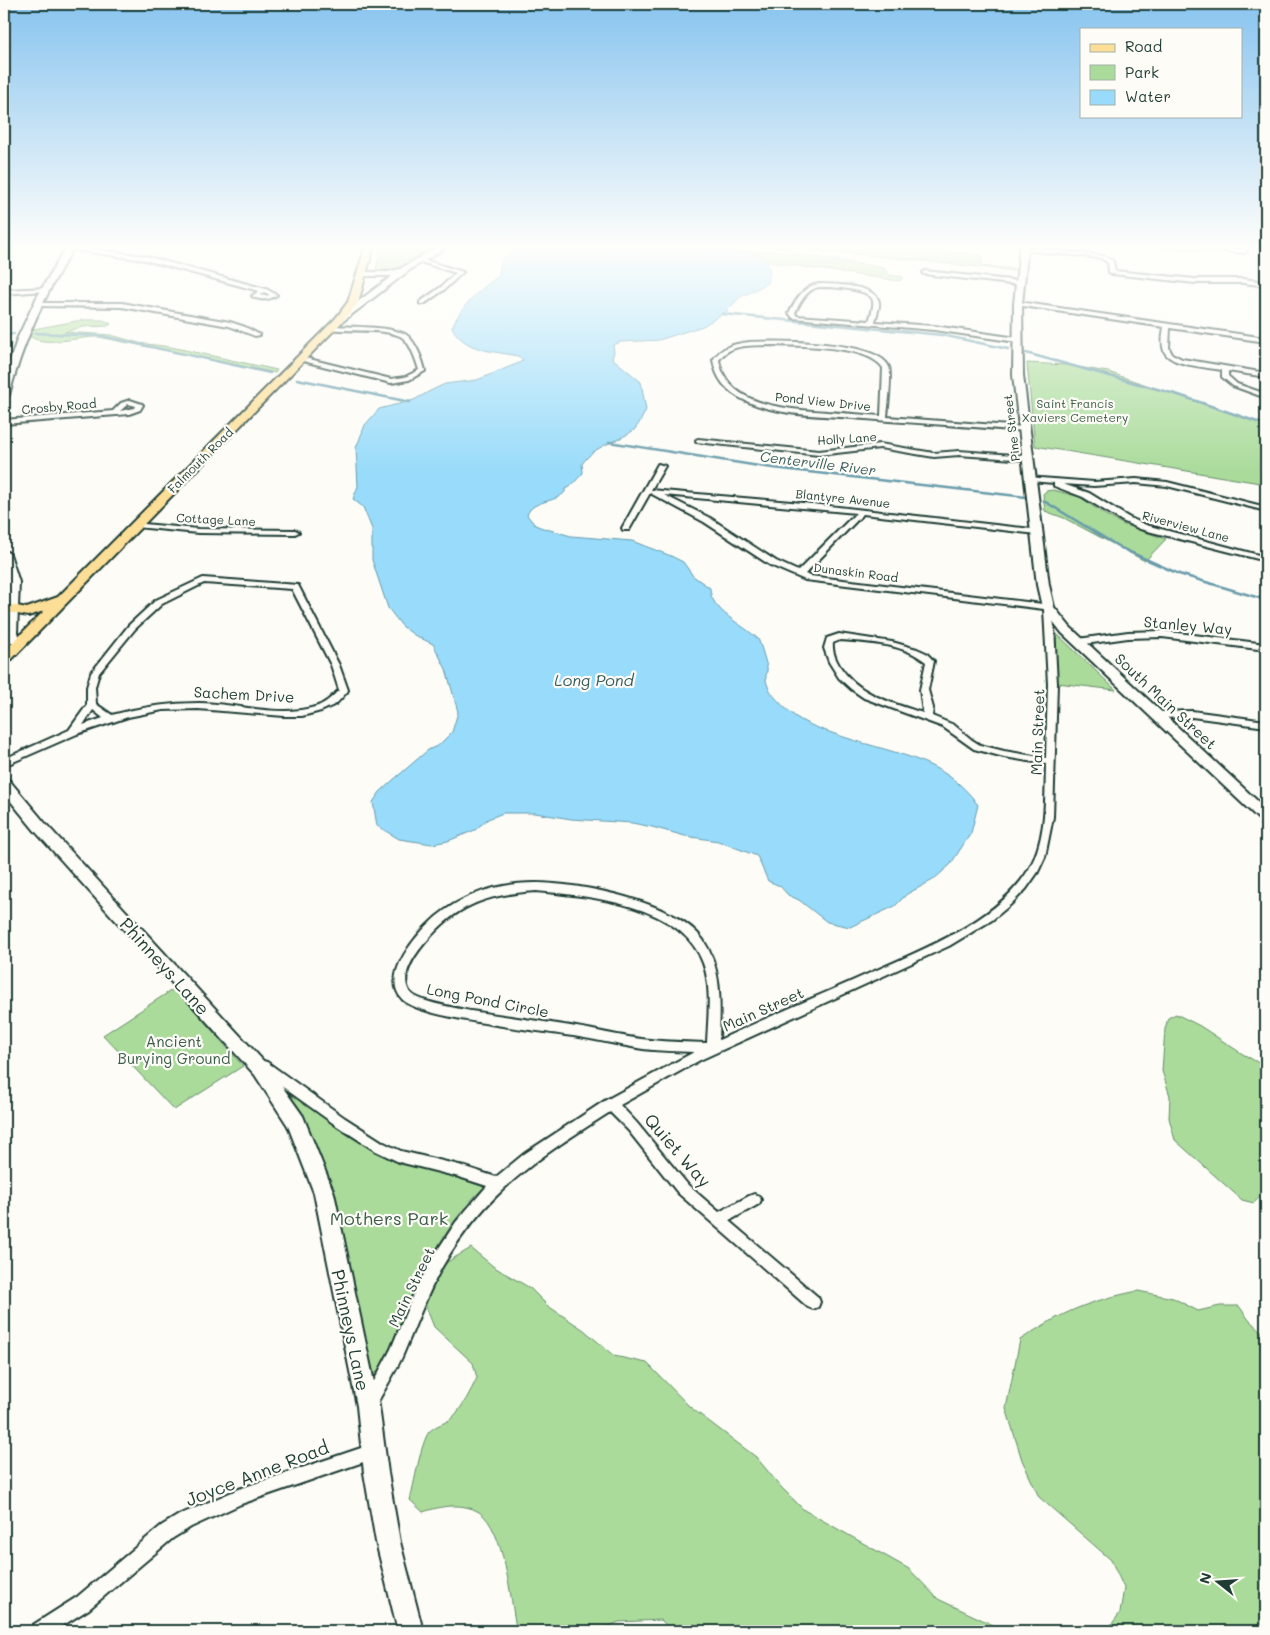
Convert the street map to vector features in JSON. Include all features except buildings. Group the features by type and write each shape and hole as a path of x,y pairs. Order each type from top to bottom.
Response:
{"main road":[{"path":"4,396 5,384 30,321"},
{"name":"Falmouth Road","path":"4,659 337,321"},
{"path":"335,324 338,321"},
{"name":"Pine Street","path":"1018,321 1017,340 1027,458 1043,585 1048,607"},
{"path":"4,554 13,582 11,633 14,638 21,642"},
{"path":"12,609 28,612 65,598"},
{"name":"South Main Street","path":"1048,607 1078,642 1266,817"},
{"name":"Phinneys Lane","path":"4,783 40,827 261,1070 296,1122 324,1193 368,1406 388,1542 411,1631"}],"street":[{"path":"215,321 244,328 257,335"},
{"path":"848,321 955,330 1017,340"},
{"path":"1141,321 1266,340"},
{"path":"301,359 391,381 407,380 422,371 408,340 402,335 335,324"},
{"path":"1167,325 1166,352 1170,358 1266,375"},
{"name":"Pond View Drive","path":"884,419 886,368 879,359 868,353 840,348 756,344 731,347 721,353 716,360 718,373 727,385 739,394 761,405 793,411 884,419 1024,429"},
{"path":"1224,368 1225,377 1231,383 1266,396"},
{"name":"Crosby Road","path":"4,422 116,412"},
{"name":"Holly Lane","path":"698,441 820,453 880,446 934,456 959,453 1027,458"},
{"path":"626,528 650,492 661,466"},
{"name":"Riverview Lane","path":"1030,479 1094,484 1136,481 1167,484 1266,509"},
{"name":"Riverview Lane","path":"1050,481 1086,495 1125,519 1143,527 1266,558"},
{"name":"Blantyre Avenue","path":"650,492 707,495 1037,532"},
{"name":"Dunaskin Road","path":"650,492 707,520 773,563 799,575 818,580 1048,607"},
{"path":"799,575 861,512"},
{"name":"Cottage Lane","path":"136,525 198,530 295,532"},
{"name":"Sachem Drive","path":"4,763 71,734 112,719 146,710 188,706 236,707 289,713 313,711 328,706 344,690 335,665 295,587 203,580 159,602 132,627 95,673 91,687 92,705"},
{"name":"Main Street","path":"368,1406 393,1361 420,1297 455,1234 487,1194 518,1166 610,1104 714,1048 934,950 976,925 1006,903 1023,885 1034,869 1044,843 1048,822 1053,680 1048,607"},
{"name":"Stanley Way","path":"1078,642 1128,635 1162,634 1266,647"},
{"path":"927,719 928,708 924,690 930,661 921,653 911,649 839,636 830,640 828,648 839,674 862,693 886,704 927,719 945,725 975,746 1051,762"},
{"path":"71,734 92,705 112,719"},
{"path":"1158,715 1192,714 1266,724"},
{"name":"Long Pond Circle","path":"536,887 616,899 662,914 684,927 698,943 709,962 714,1002 714,1048 651,1045 428,1006 409,998 403,988 402,972 417,945 431,928 467,900 485,893 507,888 536,887"},
{"path":"241,1049 309,1100 380,1147 398,1156 459,1171 498,1184"},
{"name":"Quiet Way","path":"610,1104 632,1126 683,1189 813,1302"},
{"path":"718,1220 754,1200"},
{"name":"Joyce Anne Road","path":"39,1631 83,1603 167,1532 186,1521 239,1497 374,1451"}],"green space":[{"path":"75,321 106,321 111,324 107,326 82,327 65,332 111,335 139,343 171,347 277,370 275,373 99,337 44,341 30,336 30,331"},
{"name":"Saint Francis Xaviers Cemetery","path":"1027,363 1066,365 1108,372 1266,425 1266,484 1035,446"},
{"path":"1053,490 1080,497 1122,524 1166,539 1145,561 1064,518 1045,511 1043,494 1046,491"},
{"path":"1056,633 1116,690 1057,683"},
{"name":"Ancient Burying Ground","path":"175,988 243,1066 174,1110 103,1035"},
{"path":"1176,1014 1200,1026 1266,1067 1266,1190 1254,1203 1242,1200 1175,1140 1169,1118 1170,1096 1162,1071 1165,1029 1168,1018"},
{"name":"Mothers Park","path":"279,1086 358,1140 394,1161 456,1177 484,1187 448,1230 433,1254 408,1305 376,1382 366,1344"},
{"path":"471,1248 494,1267 530,1288 548,1306 584,1330 614,1356 647,1363 690,1407 756,1457 781,1487 804,1510 909,1569 938,1599 1006,1631 672,1631 661,1620 619,1622 597,1631 521,1631 516,1628 505,1566 495,1533 488,1520 479,1512 458,1506 437,1508 423,1512 410,1500 426,1437 431,1430 456,1414 477,1378 473,1363 434,1327 425,1304 437,1276 447,1262"},
{"path":"1138,1291 1173,1298 1198,1311 1220,1306 1239,1306 1249,1320 1266,1336 1266,1631 1104,1631 1108,1629 1120,1613 1124,1588 1111,1560 1039,1497 1022,1460 1006,1408 1020,1340 1049,1322 1076,1309 1104,1299"}],"water":[{"name":"Long Pond","path":"455,321 711,321 703,326 659,340 621,342 613,345 614,352 612,358 641,382 646,410 638,426 627,435 594,452 582,464 583,473 570,487 565,489 565,492 560,496 534,506 527,515 535,525 543,528 571,536 632,541 683,562 693,576 710,588 715,604 758,639 767,667 767,684 787,710 810,725 913,758 949,776 978,805 971,833 950,865 933,880 907,894 895,906 850,927 827,922 799,900 788,895 780,886 768,881 757,856 718,841 685,836 632,823 571,819 535,813 503,813 488,819 475,830 448,841 432,844 399,839 377,826 373,802 380,792 428,750 439,745 452,732 458,712 446,669 433,644 414,635 402,626 388,608 372,560 372,529 363,507 353,499 358,486 356,448 365,425 379,409 414,400 445,384 477,380 523,360 518,356 472,346 457,335 452,327"}],"waterway":[{"path":"798,321 942,335 1008,349"},
{"name":"Centerville River","path":"35,333 102,336 270,373"},
{"name":"Centerville River","path":"4,335 14,334"},
{"path":"1026,353 1179,395 1266,425"},
{"name":"Centerville River","path":"297,379 410,402"},
{"name":"Centerville River","path":"609,442 765,467 1026,497"},
{"name":"Centerville River","path":"1044,501 1121,548 1179,574 1266,600"}]}
